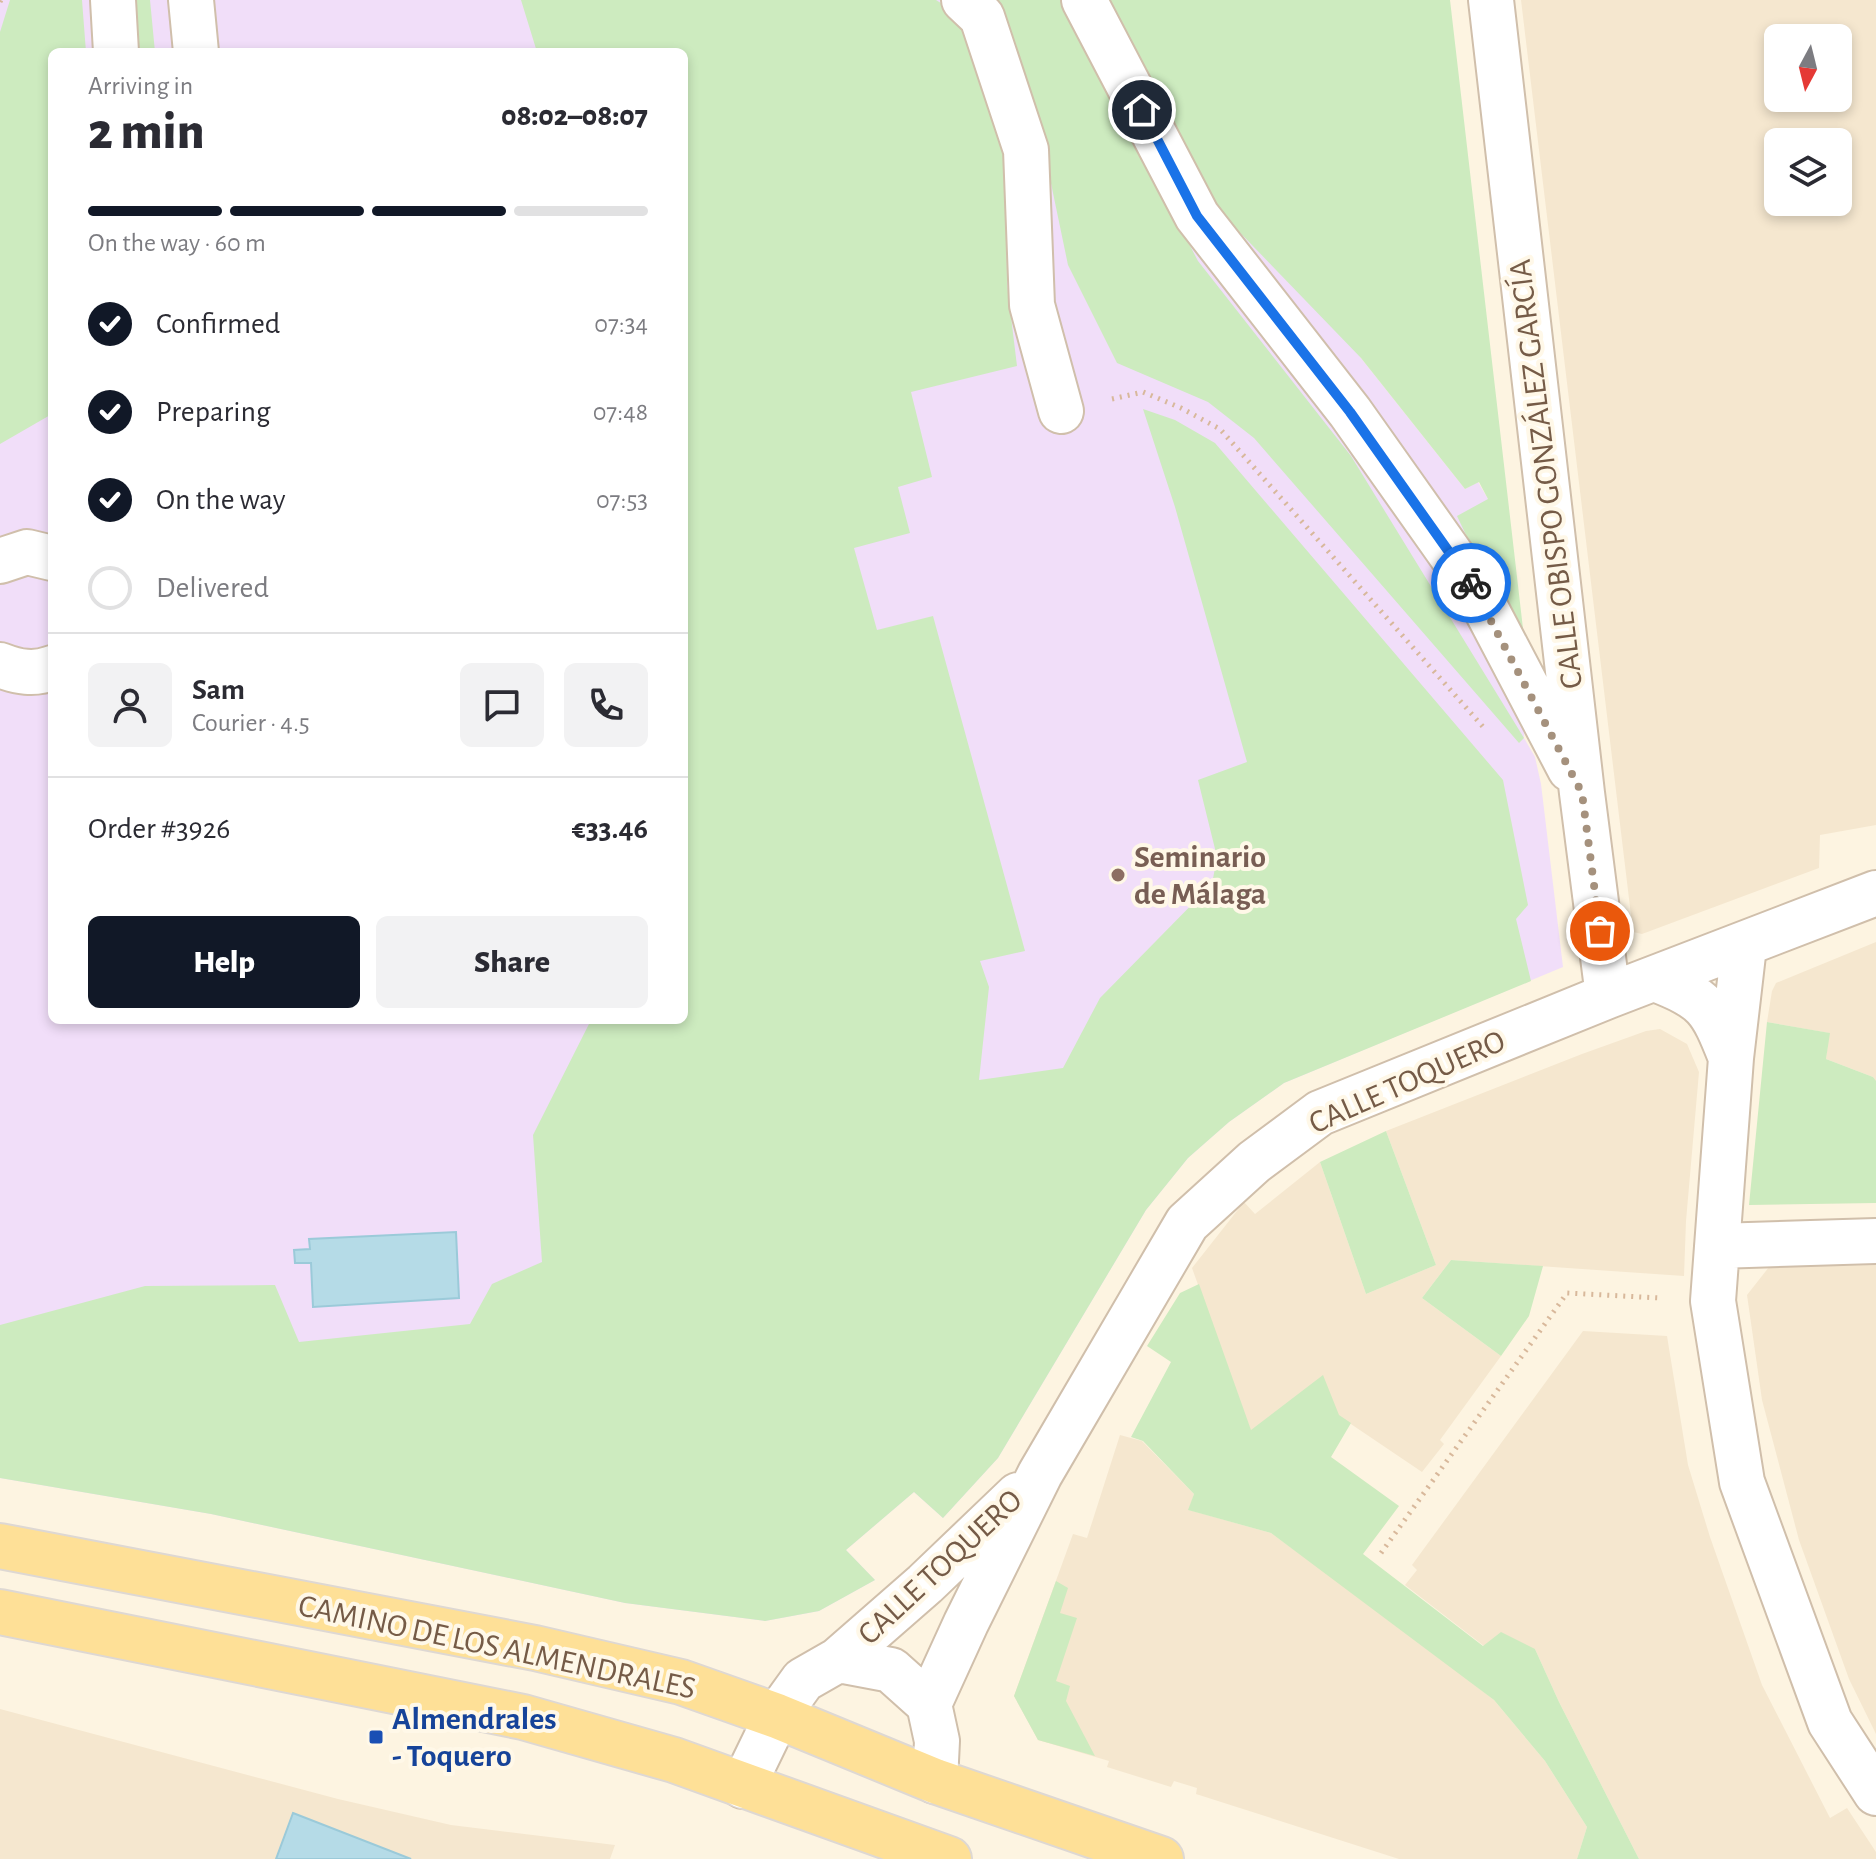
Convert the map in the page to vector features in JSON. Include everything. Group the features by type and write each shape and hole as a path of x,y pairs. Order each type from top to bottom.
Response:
{"main road":[{"name":"CAMINO DE LOS ALMENDRALES","path":"0,1546 535,1648 681,1682 777,1716 935,1781 1161,1859"},
{"name":"CAMINO DE LOS ALMENDRALES","path":"0,1612 523,1717 674,1760 949,1859"}],"street":[{"path":"113,0 116,48"},
{"path":"191,0 196,48"},
{"path":"964,0 982,17 1026,150 1032,305 1061,411"},
{"path":"1084,0 1197,216 1350,412 1476,590 1582,793"},
{"name":"CALLE OBISPO GONZÁLEZ GARCÍA","path":"1491,0 1608,996"},
{"path":"0,561 27,552 48,557"},
{"path":"0,665 32,673 48,669"},
{"name":"CALLE TOQUERO","path":"838,1660 891,1670 929,1704 1040,1474 1187,1223 1254,1162 1320,1113 1608,996 1876,893"},
{"path":"1744,946 1731,1058 1713,1301 1742,1482 1830,1722 1876,1793"},
{"path":"1655,979 1690,992 1715,1018 1731,1058"},
{"path":"1717,1246 1876,1241"},
{"name":"CALLE TOQUERO","path":"743,1786 777,1716 803,1680 838,1660 925,1584 1040,1474"},
{"path":"929,1704 937,1741 935,1781"}],"path":[{"path":"1143,392 1220,429 1488,733"},
{"path":"1381,1553 1567,1293 1713,1301"}],"shaded area":[{"name":"Seminario de Málaga","path":"0,0 1171,0 1361,358 1465,489 1478,482 1488,499 1527,663 1524,738 1535,757 1541,784 1563,967 1284,1083 1229,1122 1188,1158 1146,1210 998,1458 943,1518 914,1492 846,1550 875,1580 819,1611 765,1621 625,1603 211,1514 0,1478"},
{"path":"1521,0 1876,0 1876,825 1820,835 1819,868 1642,934 1633,932"},
{"path":"1876,942 1875,1081 1873,1077 1826,1059 1829,1033 1767,1022 1776,983"},
{"path":"1660,1029 1687,1044 1699,1072 1684,1276 1451,1260 1422,1298 1501,1356 1440,1440 1444,1444 1422,1472 1339,1416 1265,1470 1192,1268 1244,1202 1255,1214 1320,1162 1366,1294 1436,1265 1386,1131 1582,1054"},
{"path":"1876,1265 1876,1734 1849,1679 1799,1540 1762,1400 1747,1295 1769,1267"},
{"path":"1583,1331 1667,1336 1688,1465 1762,1685 1830,1818 1847,1808 1876,1852 1876,1859 1639,1859 1535,1649 1484,1646 1405,1585 1417,1570 1412,1565"},
{"path":"1120,1435 1142,1441 1194,1494 1189,1510 1271,1533 1494,1700 1545,1761 1587,1827 1577,1859 1399,1859 1196,1794 1197,1788 1174,1781 1171,1787 1107,1767 1109,1761 1038,1740 1014,1696 1073,1534 1087,1538"},
{"path":"0,1709 338,1799 451,1825 615,1845 610,1859 0,1859"}],"green space":[{"path":"10,0 82,0 86,48 48,48 48,416 0,444 0,32"},
{"path":"132,0 150,0 155,48 136,48"},
{"name":"Seminario de Málaga","path":"521,0 936,0 966,19 1006,159 1007,284 1017,366 911,392 932,477 898,487 910,533 854,548 877,630 933,616 1025,951 980,961 989,987 979,1080 1063,1068 1100,998 1212,884 1217,857 1198,780 1247,762 1175,507 1143,409 1175,420 1215,443 1503,780 1528,905 1516,919 1531,981 1284,1083 1229,1122 1188,1158 1146,1210 998,1458 943,1518 914,1492 846,1550 875,1580 819,1611 765,1621 625,1603 211,1514 0,1478 0,1325 145,1286 275,1285 299,1342 470,1324 492,1284 542,1262 533,1135 589,1024 688,1024 688,48 536,48"},
{"path":"989,0 1074,0 1128,128 1198,261 1351,456 1524,738 1519,743 1254,438 1208,402 1117,363 1068,265 1043,145"},
{"path":"1104,0 1450,0 1527,663 1457,516 1488,499 1479,482 1465,489 1361,358 1223,215 1201,187"},
{"path":"1767,1022 1830,1033 1826,1059 1873,1077 1876,1081 1876,1203 1749,1205"},
{"path":"1386,1131 1436,1265 1366,1294 1320,1162"},
{"path":"1451,1260 1543,1266 1529,1316 1501,1356 1422,1298"},
{"path":"1199,1284 1251,1430 1323,1375 1339,1415 1351,1423 1331,1457 1399,1506 1363,1554 1483,1646 1501,1632 1535,1649 1639,1859 1577,1859 1587,1827 1545,1761 1494,1700 1271,1533 1188,1510 1194,1494 1143,1441 1131,1437 1171,1362 1147,1346 1180,1293"},
{"path":"1056,1581 1068,1588 1060,1613 1077,1618 1056,1681 1070,1686 1066,1701 1095,1756 1038,1740 1014,1696"}],"water":[{"path":"456,1232 459,1298 313,1307 311,1263 295,1263 294,1250 310,1249 309,1239"},
{"path":"293,1813 411,1859 276,1859"}],"way so far":[{"path":"1471,583 1582,793 1600,931"}],"place":[{"name":"Seminario de Málaga","path":"1118,875"},
{"name":"Almendrales - Toquero","path":"376,1737"}],"route":[{"path":"1142,110 1197,216 1350,412 1471,583"}]}
